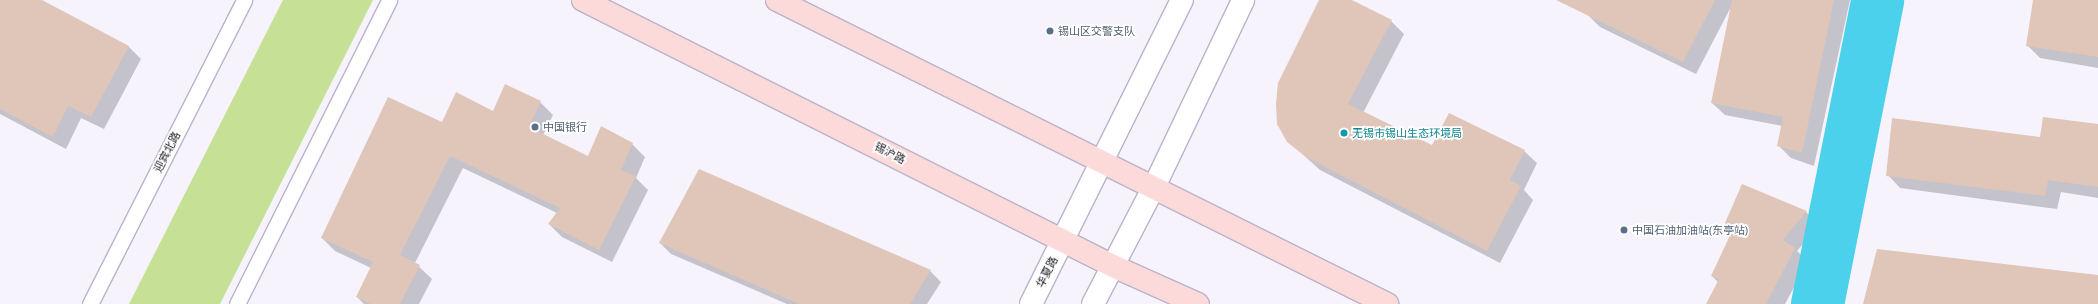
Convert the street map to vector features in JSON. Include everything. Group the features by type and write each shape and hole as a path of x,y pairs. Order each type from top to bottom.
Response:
{"main road":[{"name":"锡沪路","path":"583,0 1113,266 1198,304"},
{"path":"777,0 1387,304"}],"street":[{"name":"华夏路","path":"1031,304 1104,162 1182,0"},
{"path":"1093,304 1154,187 1243,0"}],"lane":[{"name":"迎宾北路","path":"90,304 244,0"},
{"path":"237,304 388,0"}],"green space":[{"path":"283,0 373,0 220,304 129,304"}],"building":[{"path":"0,0 42,0 129,46 91,117 68,106 53,137 0,109"},
{"name":"无锡市锡山生态环境局","path":"1319,0 1352,0 1392,20 1348,104 1432,145 1449,113 1525,150 1510,180 1521,186 1487,251 1306,157 1287,142 1277,124 1276,104 1278,83"},
{"path":"1556,0 1715,0 1683,62"},
{"path":"1732,0 1834,0 1802,153 1777,146 1783,117 1711,103"},
{"path":"2033,0 2098,0 2098,57 2026,46"},
{"path":"505,84 541,101 529,127 588,156 601,126 633,143 621,170 636,176 599,250 548,224 560,208 450,156 400,255 420,265 400,304 371,304 356,297 373,262 321,238 388,97 442,122 456,92 493,111"},
{"path":"2043,117 2098,124 2098,187 2048,180 2045,196 1886,176 1892,118 2040,137"},
{"path":"699,169 931,270 910,304 799,304 659,243"},
{"path":"1742,184 1807,211 1783,240 1795,248 1766,304 1706,304 1719,279 1711,276 1733,229 1725,223"},
{"path":"1877,249 2098,275 2098,304 1863,304"}],"waterway":[{"path":"1817,304 1877,0"}],"place":[{"name":"锡山区交警支队","path":"1050,31"},
{"name":"中国银行","path":"535,127"},
{"name":"无锡市锡山生态环境局","path":"1344,133"},
{"name":"中国石油加油站(东亭站)","path":"1624,230"}]}
